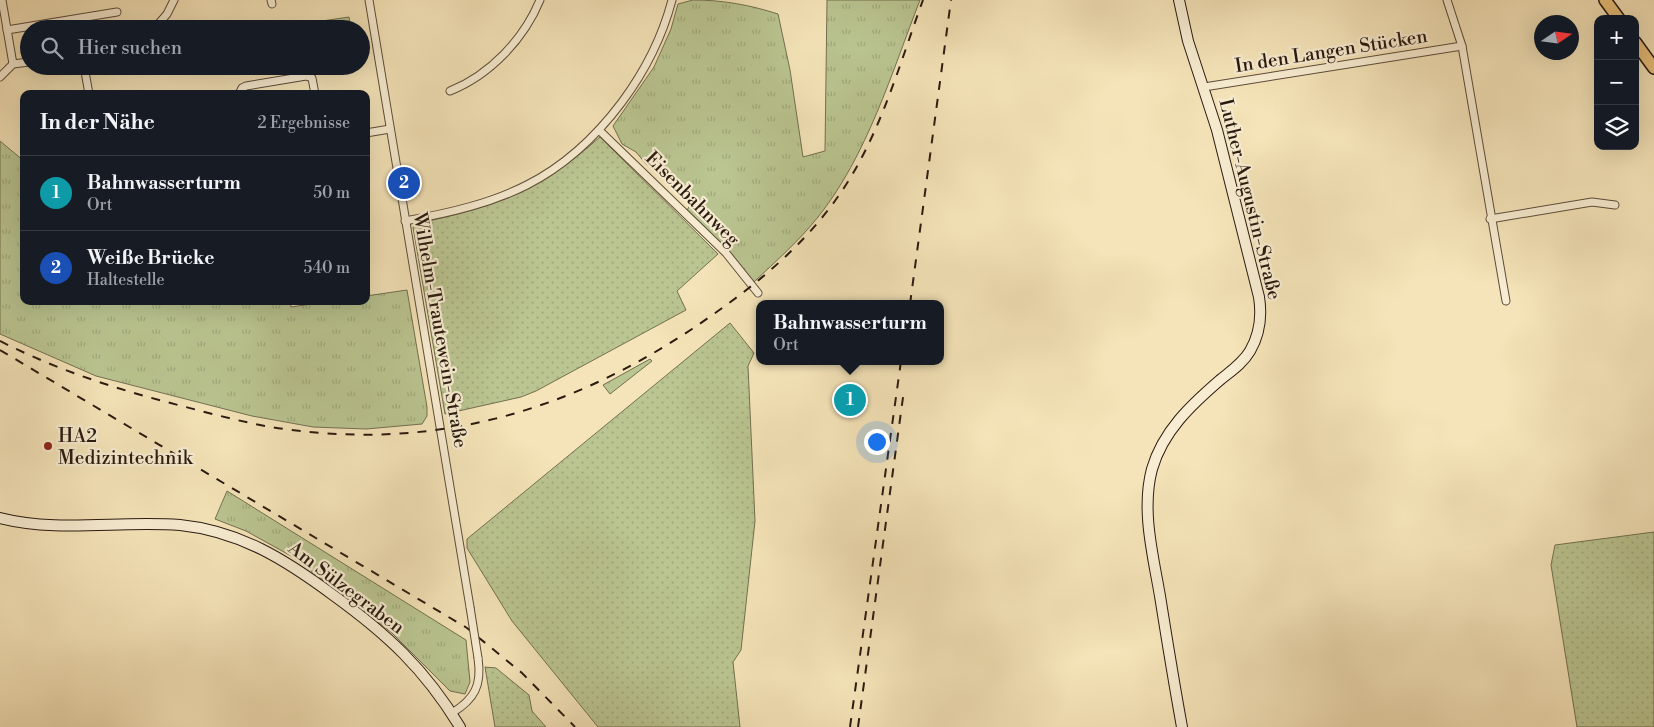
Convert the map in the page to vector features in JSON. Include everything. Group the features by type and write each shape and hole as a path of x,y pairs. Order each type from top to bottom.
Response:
{"main road":[{"path":"1605,0 1616,15"},
{"path":"1639,47 1654,68"}],"street":[{"path":"2,0 13,64"},
{"path":"162,20 174,0"},
{"name":"Wilhelm-Trautewein-Straße","path":"369,0 405,221 442,425 480,672 475,692 468,703 452,713"},
{"path":"450,91 487,70 522,32 540,0"},
{"path":"405,221 464,210 502,196 551,172 600,130 647,64 657,45 672,0"},
{"name":"Luther-Augustin-Straße","path":"1179,0 1188,41 1204,87 1255,279 1261,318 1254,343 1243,361 1198,400 1171,428 1158,453 1150,479 1148,501 1151,544 1182,727"},
{"name":"In den Langen Stücken","path":"1447,0 1462,46 1490,219 1506,301"},
{"path":"68,20 117,12"},
{"path":"7,30 20,28"},
{"name":"In den Langen Stücken","path":"1204,87 1462,46"},
{"path":"0,77 13,64 20,63"},
{"path":"86,75 88,90"},
{"path":"241,90 246,86 306,76 312,78 314,90"},
{"path":"370,132 390,129"},
{"name":"Eisenbahnweg","path":"600,130 726,253 758,293"},
{"path":"1490,219 1592,202 1614,205"},
{"name":"Am Sülzegraben","path":"0,518 27,524 50,526 181,526 219,532 252,543 300,570 389,638 420,671 452,713 460,727"}],"green space":[{"path":"693,0 736,4 778,14 790,70 803,157 825,151 827,0 920,0 877,113 851,167 811,226 754,282 729,251 687,210 695,198 688,195 665,175 646,164 636,152 622,144 613,126 654,67 671,29 678,4"},
{"path":"349,17 350,20 329,20"},
{"path":"600,137 718,254 677,291 686,310 536,391 521,397 445,414 413,227 419,223 471,210 516,194 557,171"},
{"path":"0,141 20,158 20,305 291,305 291,307 305,305 370,305 370,295 407,290 427,416 422,424 366,429 313,427 252,416 96,376 0,334"},
{"path":"730,323 754,353 748,366 755,521 741,650 733,662 740,727 598,727 512,621 467,548 467,539"},
{"path":"650,359 652,361 610,394 603,385"},
{"path":"227,491 466,640 470,682 465,694 450,691 392,633 293,557 246,531 215,519"},
{"path":"1654,532 1654,727 1577,727 1551,565 1555,545"},
{"path":"485,667 496,668 529,695 532,711 546,727 495,727"}],"railway":[{"path":"0,341 65,370 109,385 217,415 284,429 340,434 394,434 446,428 498,418 548,403 597,383 645,358 692,329 737,297 779,263 817,224 849,180 872,137 882,115 923,0"},
{"path":"911,300 951,0"},
{"path":"0,350 467,628 522,673 575,727"},
{"path":"850,727 900,365"},
{"path":"858,727 904,390"}],"place":[{"name":"Weiße Brücke","path":"404,183"},
{"name":"Bahnwasserturm","path":"850,400"},
{"name":"HA2 Medizintechnik","path":"48,446"}]}
